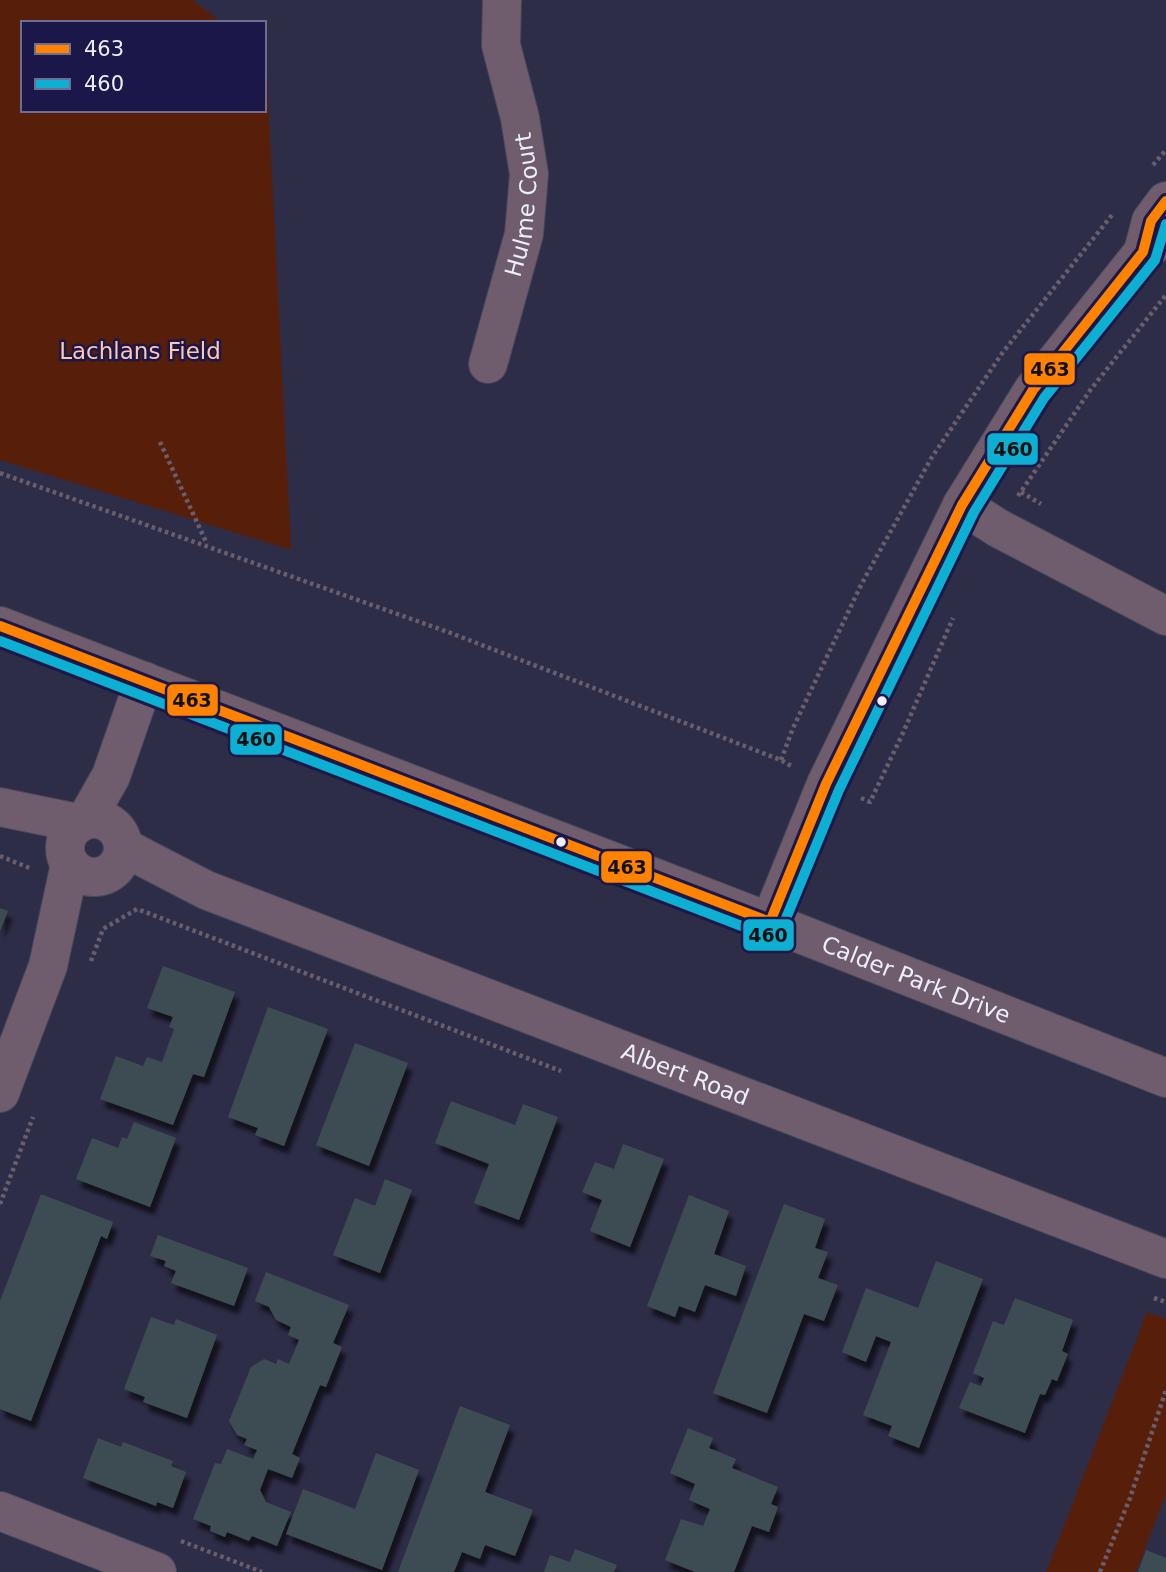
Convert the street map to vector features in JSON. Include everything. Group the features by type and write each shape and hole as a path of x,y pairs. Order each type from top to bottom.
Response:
{"street":[{"name":"Hulme Court","path":"488,365 524,234 529,174 520,118 501,45 502,0"},
{"path":"770,922 826,783 962,505 1033,390 1154,244 1152,221 1166,201"},
{"path":"962,505 998,528 1166,616"},
{"name":"Calder Park Drive","path":"0,626 770,922 1166,1078"},
{"path":"0,1093 94,849 111,776 154,685"},
{"name":"Albert Road","path":"0,807 94,849"},
{"name":"Albert Road","path":"0,816 206,890 1166,1259"},
{"path":"0,1511 157,1572"}],"path":[{"path":"1021,492 1091,389 1166,295"},
{"path":"160,442 208,545"},
{"path":"0,473 472,641 781,760 870,802 958,608"},
{"path":"89,966 103,929 137,909 567,1073"},
{"path":"0,1204 33,1116"},
{"path":"1153,1297 1166,1302"},
{"path":"1100,1572 1130,1498 1166,1390"}],"green space":[{"name":"Lachlans Field","path":"0,0 193,0 219,21 21,21 21,112 266,112 266,58 291,550 0,460"},
{"path":"1147,1312 1166,1319 1166,1494 1136,1572 1046,1572"}],"building":[{"path":"0,908 8,911 0,931"},
{"path":"163,966 235,992 204,1077 193,1074 173,1125 100,1099 116,1056 143,1066 147,1057 162,1062 174,1029 169,1027 173,1017 147,1008"},
{"path":"268,1007 328,1029 284,1146 255,1135 258,1128 228,1117"},
{"path":"355,1043 408,1063 369,1166 316,1145"},
{"path":"451,1101 515,1125 523,1104 558,1117 519,1220 474,1203 489,1164 435,1143"},
{"path":"134,1122 176,1138 150,1207 76,1179 92,1138 118,1148 122,1137 127,1139"},
{"path":"623,1144 664,1159 630,1247 590,1231 602,1200 582,1192 595,1162 614,1169"},
{"path":"385,1179 412,1190 380,1273 333,1255 355,1198 375,1206"},
{"path":"41,1194 113,1222 107,1239 101,1236 31,1421 0,1409 0,1301"},
{"path":"689,1195 729,1211 714,1254 746,1266 736,1296 705,1285 695,1312 679,1306 675,1317 647,1306"},
{"path":"784,1204 825,1219 815,1248 828,1252 818,1278 838,1285 824,1321 804,1314 767,1413 713,1393"},
{"path":"158,1235 248,1268 234,1306 171,1283 176,1271 164,1266 166,1261 150,1256"},
{"path":"936,1261 983,1279 919,1448 888,1436 892,1426 863,1415 891,1342 876,1336 866,1362 842,1352 866,1288 918,1308"},
{"path":"266,1272 349,1305 333,1343 342,1347 326,1387 320,1385 292,1454 300,1458 292,1478 268,1469 260,1490 266,1502 291,1512 277,1546 252,1536 249,1541 227,1532 225,1537 210,1531 211,1526 193,1519 215,1463 221,1464 227,1449 253,1459 257,1450 244,1445 247,1439 237,1435 229,1421 251,1367 264,1359 276,1364 278,1359 289,1364 299,1340 288,1335 291,1327 276,1320 269,1307 255,1301"},
{"path":"1015,1298 1073,1320 1062,1351 1068,1354 1057,1381 1052,1379 1045,1395 1040,1394 1025,1433 959,1408 970,1382 981,1386 984,1378 973,1373 993,1321 1004,1325"},
{"path":"151,1317 174,1325 176,1319 217,1335 187,1418 143,1402 145,1397 124,1389"},
{"path":"460,1406 510,1425 485,1492 533,1510 515,1556 485,1545 480,1559 462,1552 454,1572 398,1572"},
{"path":"688,1428 713,1438 709,1448 736,1459 732,1468 778,1487 771,1504 778,1507 769,1532 752,1526 734,1572 695,1572 665,1560 681,1519 703,1526 710,1509 689,1500 695,1484 670,1473"},
{"path":"98,1438 121,1447 123,1442 173,1461 171,1466 186,1472 173,1508 157,1502 156,1506 83,1478"},
{"path":"376,1453 419,1470 382,1570 286,1534 303,1489 355,1509"},
{"path":"575,1549 617,1565 614,1572 544,1572 550,1555 570,1562"},
{"path":"1146,1550 1166,1558 1166,1572 1138,1572"}],"transit line":[{"name":"463","path":"770,922 826,784 962,505 1033,390 1143,252 1151,221 1166,201"},
{"name":"460","path":"0,641 765,935 774,935 782,928 839,790 974,512 1044,398 1155,260 1166,224"},
{"name":"463","path":"0,626 770,922"}]}
